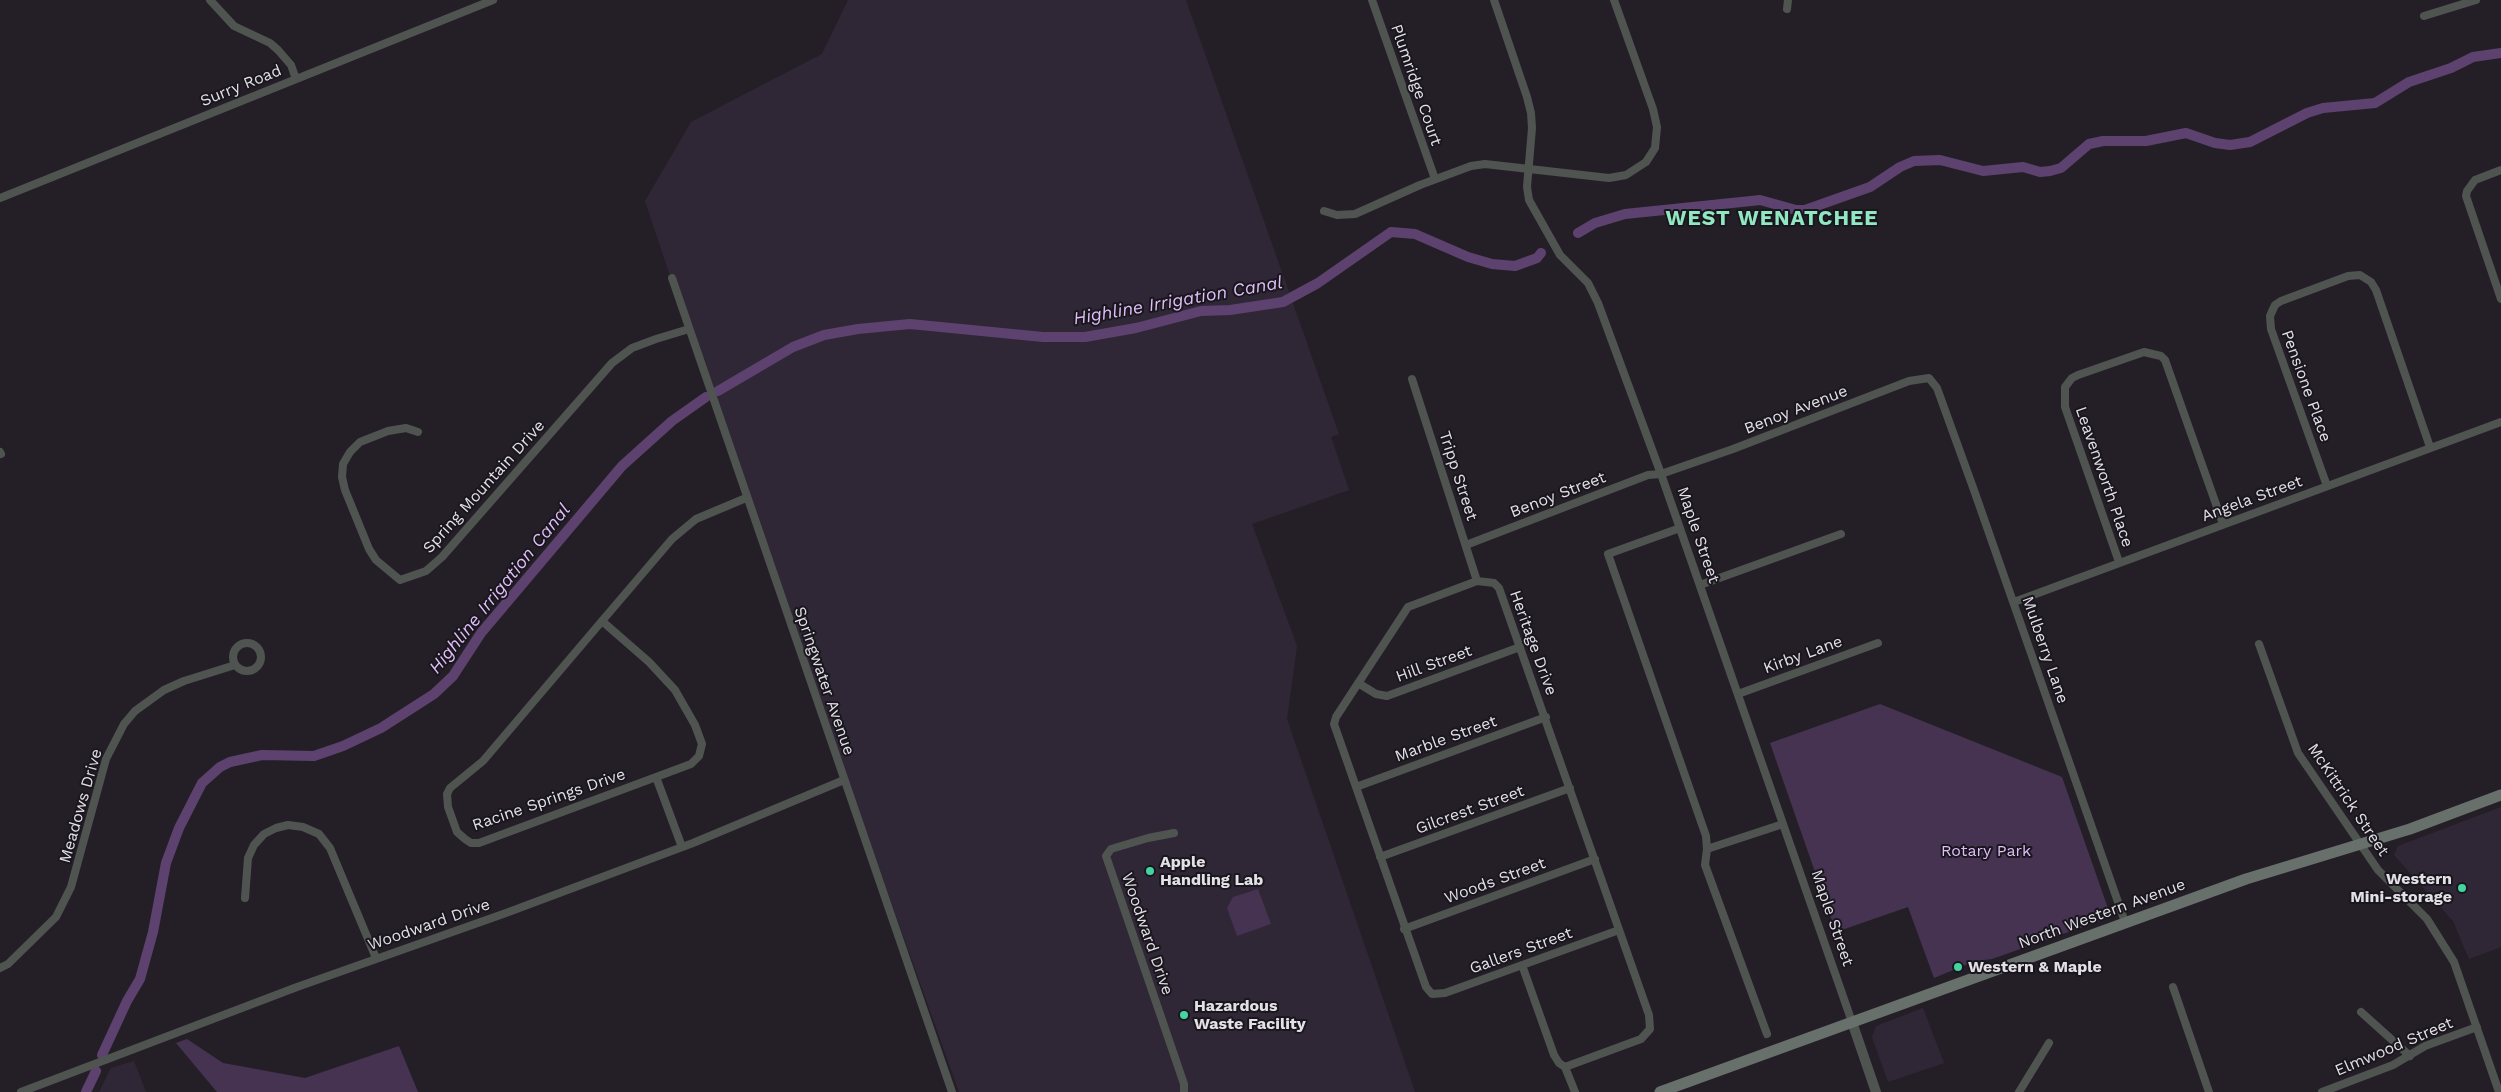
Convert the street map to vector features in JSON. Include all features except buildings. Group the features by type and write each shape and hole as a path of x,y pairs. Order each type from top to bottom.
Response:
{"main road":[{"name":"North Western Avenue","path":"1660,1092 2277,868 2362,843 2501,796"}],"street":[{"path":"210,0 234,26 270,43 278,50 290,65 296,79"},
{"name":"Surry Road","path":"0,198 493,0"},
{"name":"Plumridge Court","path":"1372,0 1435,179"},
{"name":"Maple Street","path":"1494,0 1528,97 1531,113 1532,128 1528,169 1529,200 1559,254 1588,283 1598,303 1661,474 1876,1092"},
{"path":"1324,210 1337,215 1355,214 1435,179 1471,166 1485,164 1609,178 1626,175 1646,162 1655,148 1657,127 1653,109 1614,0"},
{"path":"1787,9 1788,0"},
{"path":"2443,0 2446,9"},
{"path":"2424,16 2476,0"},
{"path":"2501,170 2475,180 2470,184 2466,196 2501,299"},
{"name":"Pensione Place","path":"2327,486 2271,329 2270,316 2275,305 2281,301 2348,276 2360,275 2366,277 2376,290 2430,447"},
{"name":"Springwater Avenue","path":"672,278 746,498 952,1092"},
{"name":"Spring Mountain Drive","path":"418,432 406,428 388,431 360,442 350,452 344,464 342,477 345,490 368,549 376,560 400,580 426,571 442,557 612,363 632,348 689,329"},
{"name":"Leavenworth Place","path":"2119,562 2065,407 2065,387 2072,378 2078,375 2144,352 2161,356 2165,360 2223,524"},
{"name":"Benoy Avenue","path":"1661,474 1733,449 1909,381 1929,378 1937,388"},
{"name":"Tripp Street","path":"1412,380 1478,581"},
{"name":"Mulberry Lane","path":"1937,388 2014,602 2125,922"},
{"name":"Angela Street","path":"2014,602 2501,422"},
{"name":"Benoy Street","path":"1466,545 1648,475 1661,474"},
{"name":"Racine Springs Drive","path":"602,622 649,662 674,690 688,710 702,744 699,756 691,764 479,843 471,843 457,832 448,807 447,794 450,788 483,762 602,622 682,530 713,510 746,498"},
{"path":"1680,528 1608,554 1700,820 1707,849 1705,865 1767,1034"},
{"path":"1700,585 1841,534"},
{"path":"1404,929 1334,724 1336,717 1408,607 1478,581"},
{"name":"Heritage Drive","path":"1478,581 1494,583 1499,588 1650,1015 1650,1029 1641,1039 1566,1067"},
{"name":"Kirby Lane","path":"1738,694 1878,643"},
{"name":"McKittrick Street","path":"2259,644 2298,753 2362,843 2378,870 2427,919 2454,962 2499,1092"},
{"name":"Hill Street","path":"1358,683 1376,694 1387,696 1520,647"},
{"name":"Meadows Drive","path":"0,968 15,957 56,916 71,887 106,759 124,724 134,711 164,690 184,680 235,665"},
{"name":"Marble Street","path":"1356,787 1546,717"},
{"path":"656,777 682,847"},
{"name":"Woodward Drive","path":"21,1092 376,958 506,914 682,847 844,780"},
{"name":"Gilcrest Street","path":"1380,857 1570,788"},
{"path":"1707,849 1783,824"},
{"path":"245,898 248,858 254,845 264,834 276,828 288,825 303,826 318,834 330,848 376,958"},
{"name":"Woodward Drive","path":"1174,833 1148,838 1111,849 1106,856 1184,1084 1184,1092"},
{"name":"Woods Street","path":"1404,929 1595,859"},
{"name":"Gallers Street","path":"1404,929 1423,983 1432,994 1446,993 1619,930"},
{"path":"1522,965 1554,1055 1558,1063 1566,1067 1575,1092"},
{"path":"2173,987 2209,1092"},
{"path":"2361,1012 2410,1056"},
{"name":"Elmwood Street","path":"2322,1092 2393,1065 2425,1046 2477,1027"},
{"path":"2019,1092 2049,1043"}],"shaded area":[{"path":"848,0 1186,0 1339,434 1331,437 1349,490 1252,524 1297,646 1287,719 1415,1092 959,1092 713,403 645,201 691,122 822,54"},
{"name":"Western Mini-storage","path":"2501,807 2501,947 2469,959 2453,921 2394,855 2398,846"},
{"path":"1923,1008 1944,1063 1888,1082 1872,1037 1876,1026"},
{"path":"134,1061 146,1092 99,1092 111,1068"}],"green space":[{"name":"Rotary Park","path":"1880,704 2062,777 2111,917 1992,959 1975,961 1934,978 1908,907 1836,932 1770,743"},
{"path":"1258,889 1271,924 1237,936 1227,908 1233,897"},
{"path":"187,1039 223,1063 305,1078 399,1046 418,1092 217,1092 176,1043"}],"waterway":[{"name":"Highline Irrigation Canal","path":"1578,233 1595,223 1625,214 1760,200 1796,210 1805,210 1870,187 1900,167 1914,161 1940,160 1983,171 2023,167 2040,172 2061,168 2089,144 2103,141 2146,141 2186,133 2215,143 2230,145 2250,142 2307,113 2323,108 2375,103 2409,82 2451,68 2473,57 2501,53"},
{"name":"Highline Irrigation Canal","path":"718,391 793,347 824,335 858,329 910,324 1043,337 1085,337 1136,328 1201,311 1230,310 1283,302 1318,283 1391,232 1415,234 1468,257 1492,264 1515,266 1537,258 1541,253"},
{"name":"Highline Irrigation Canal","path":"102,1055 127,1001 140,979 153,932 166,863 179,828 202,783 220,767 230,762 262,755 314,756 343,746 381,728 434,694 453,676 481,633 622,466 672,421 706,397"},
{"name":"Highline Irrigation Canal","path":"86,1092 96,1071"}],"place":[{"name":"Apple Handling Lab","path":"1150,871"},
{"name":"Western Mini-storage","path":"2462,888"},
{"name":"Western & Maple","path":"1958,967"},
{"name":"Hazardous Waste Facility","path":"1184,1015"}],"district":[{"name":"WEST WENATCHEE","path":"1772,219"}]}
